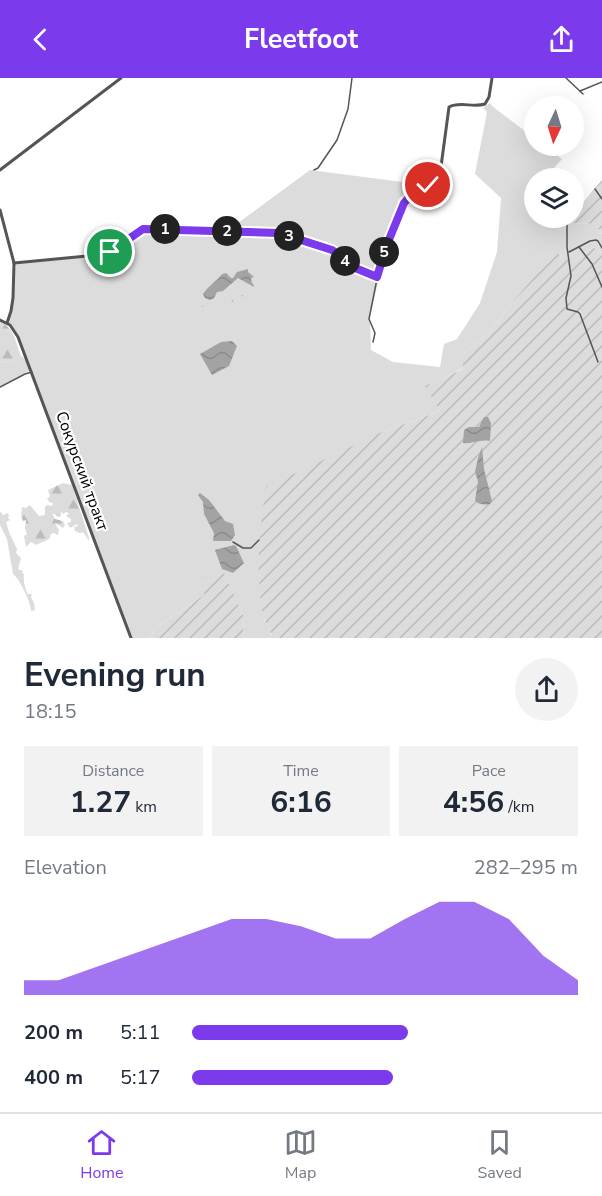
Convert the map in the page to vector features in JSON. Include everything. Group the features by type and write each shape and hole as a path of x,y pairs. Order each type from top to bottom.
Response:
{"street":[{"path":"0,170 121,78"},
{"path":"314,170 318,168 337,140 348,109 352,78"},
{"path":"374,342 375,333 369,319 377,277 386,247 407,199 440,174 449,107 456,104 476,106 485,104 489,97 492,78"},
{"path":"566,78 584,94"},
{"path":"580,91 602,82"},
{"path":"595,189 602,199"},
{"path":"0,210 14,263 11,311 7,323 0,320"},
{"path":"567,228 571,276 566,298 567,309 580,314 598,362"},
{"path":"14,263 108,254 143,229 216,230 279,233 332,250 348,265 377,277"},
{"path":"568,253 596,240 602,248"},
{"path":"579,247 592,264 602,287"},
{"name":"Сокурский тракт","path":"7,323 18,337 32,372 131,638"},
{"path":"0,387 32,372"},
{"path":"233,543 243,548 250,548 259,540"}],"green space":[{"path":"490,103 524,130 524,156 558,156 562,159 554,168 524,168 524,228 584,228 584,224 595,224 602,234 602,254 593,247 513,301 491,331 463,354 464,368 426,386 440,411 382,432 264,619 272,636 270,638 244,638 243,615 223,573 204,595 161,624 148,638 131,638 18,337 7,323 11,311 14,263 108,254 143,229 230,231 310,170 424,185 410,196 386,247 377,277 379,278 370,316 371,350 393,362 440,367 444,344 457,339 480,303 497,252 501,198 475,174 487,112 483,108"},
{"path":"602,180 602,234 595,224 584,224 584,201"},
{"path":"593,247 602,254 602,638 270,638 272,635 264,618 259,586 260,535 266,487 382,432 440,411 425,386 463,369 463,354 491,331 513,301 556,253 573,262"},
{"path":"232,290 232,292 236,290 245,297 259,302 254,307 239,301 226,303 219,309 209,312 205,318 199,311 192,308 213,306 217,304 220,297 225,298"},
{"path":"0,322 5,324 11,332 21,356 10,363 0,361"},
{"path":"21,356 29,371 0,387 0,361 10,363"},
{"path":"63,483 72,485 89,541 83,532 75,531 74,527 78,526 77,524 70,528 67,523 71,522 71,519 66,516 69,513 63,514 61,511 59,517 52,513 55,519 63,521 65,525 63,528 55,523 59,530 58,535 51,534 49,539 36,545 31,542 26,547 24,536 27,534 26,520 23,521 21,516 22,507 26,508 30,505 39,516 45,515 45,507 52,506 53,503 47,498 50,497 48,490"},
{"path":"0,511 3,515 8,513 10,520 6,522 17,549 16,553 21,558 18,569 23,571 25,587 28,594 32,594 35,610 31,611 25,591 13,574 7,539 0,525"},
{"path":"224,573 243,615 244,638 148,638 161,624 204,595 205,578"}],"water":[{"path":"248,269 254,277 251,278 254,287 238,278 223,291 217,292 214,298 210,300 205,298 203,294 207,288 222,274 226,273 233,278 237,272"},
{"path":"232,341 237,346 229,366 212,375 200,354 221,342"},
{"path":"484,417 488,417 491,423 490,441 463,443 464,430 469,427 479,427"},
{"path":"482,447 484,469 492,501 486,505 475,501 478,481 475,472"},
{"path":"200,493 209,500 225,521 233,524 235,535 231,541 213,541 214,533 204,514 203,502 198,495"},
{"path":"234,545 244,563 233,573 222,569 215,550"}],"route":[{"path":"110,252 143,229 279,233 332,250 348,265 377,277 386,247 404,203 415,192 428,185"}]}
